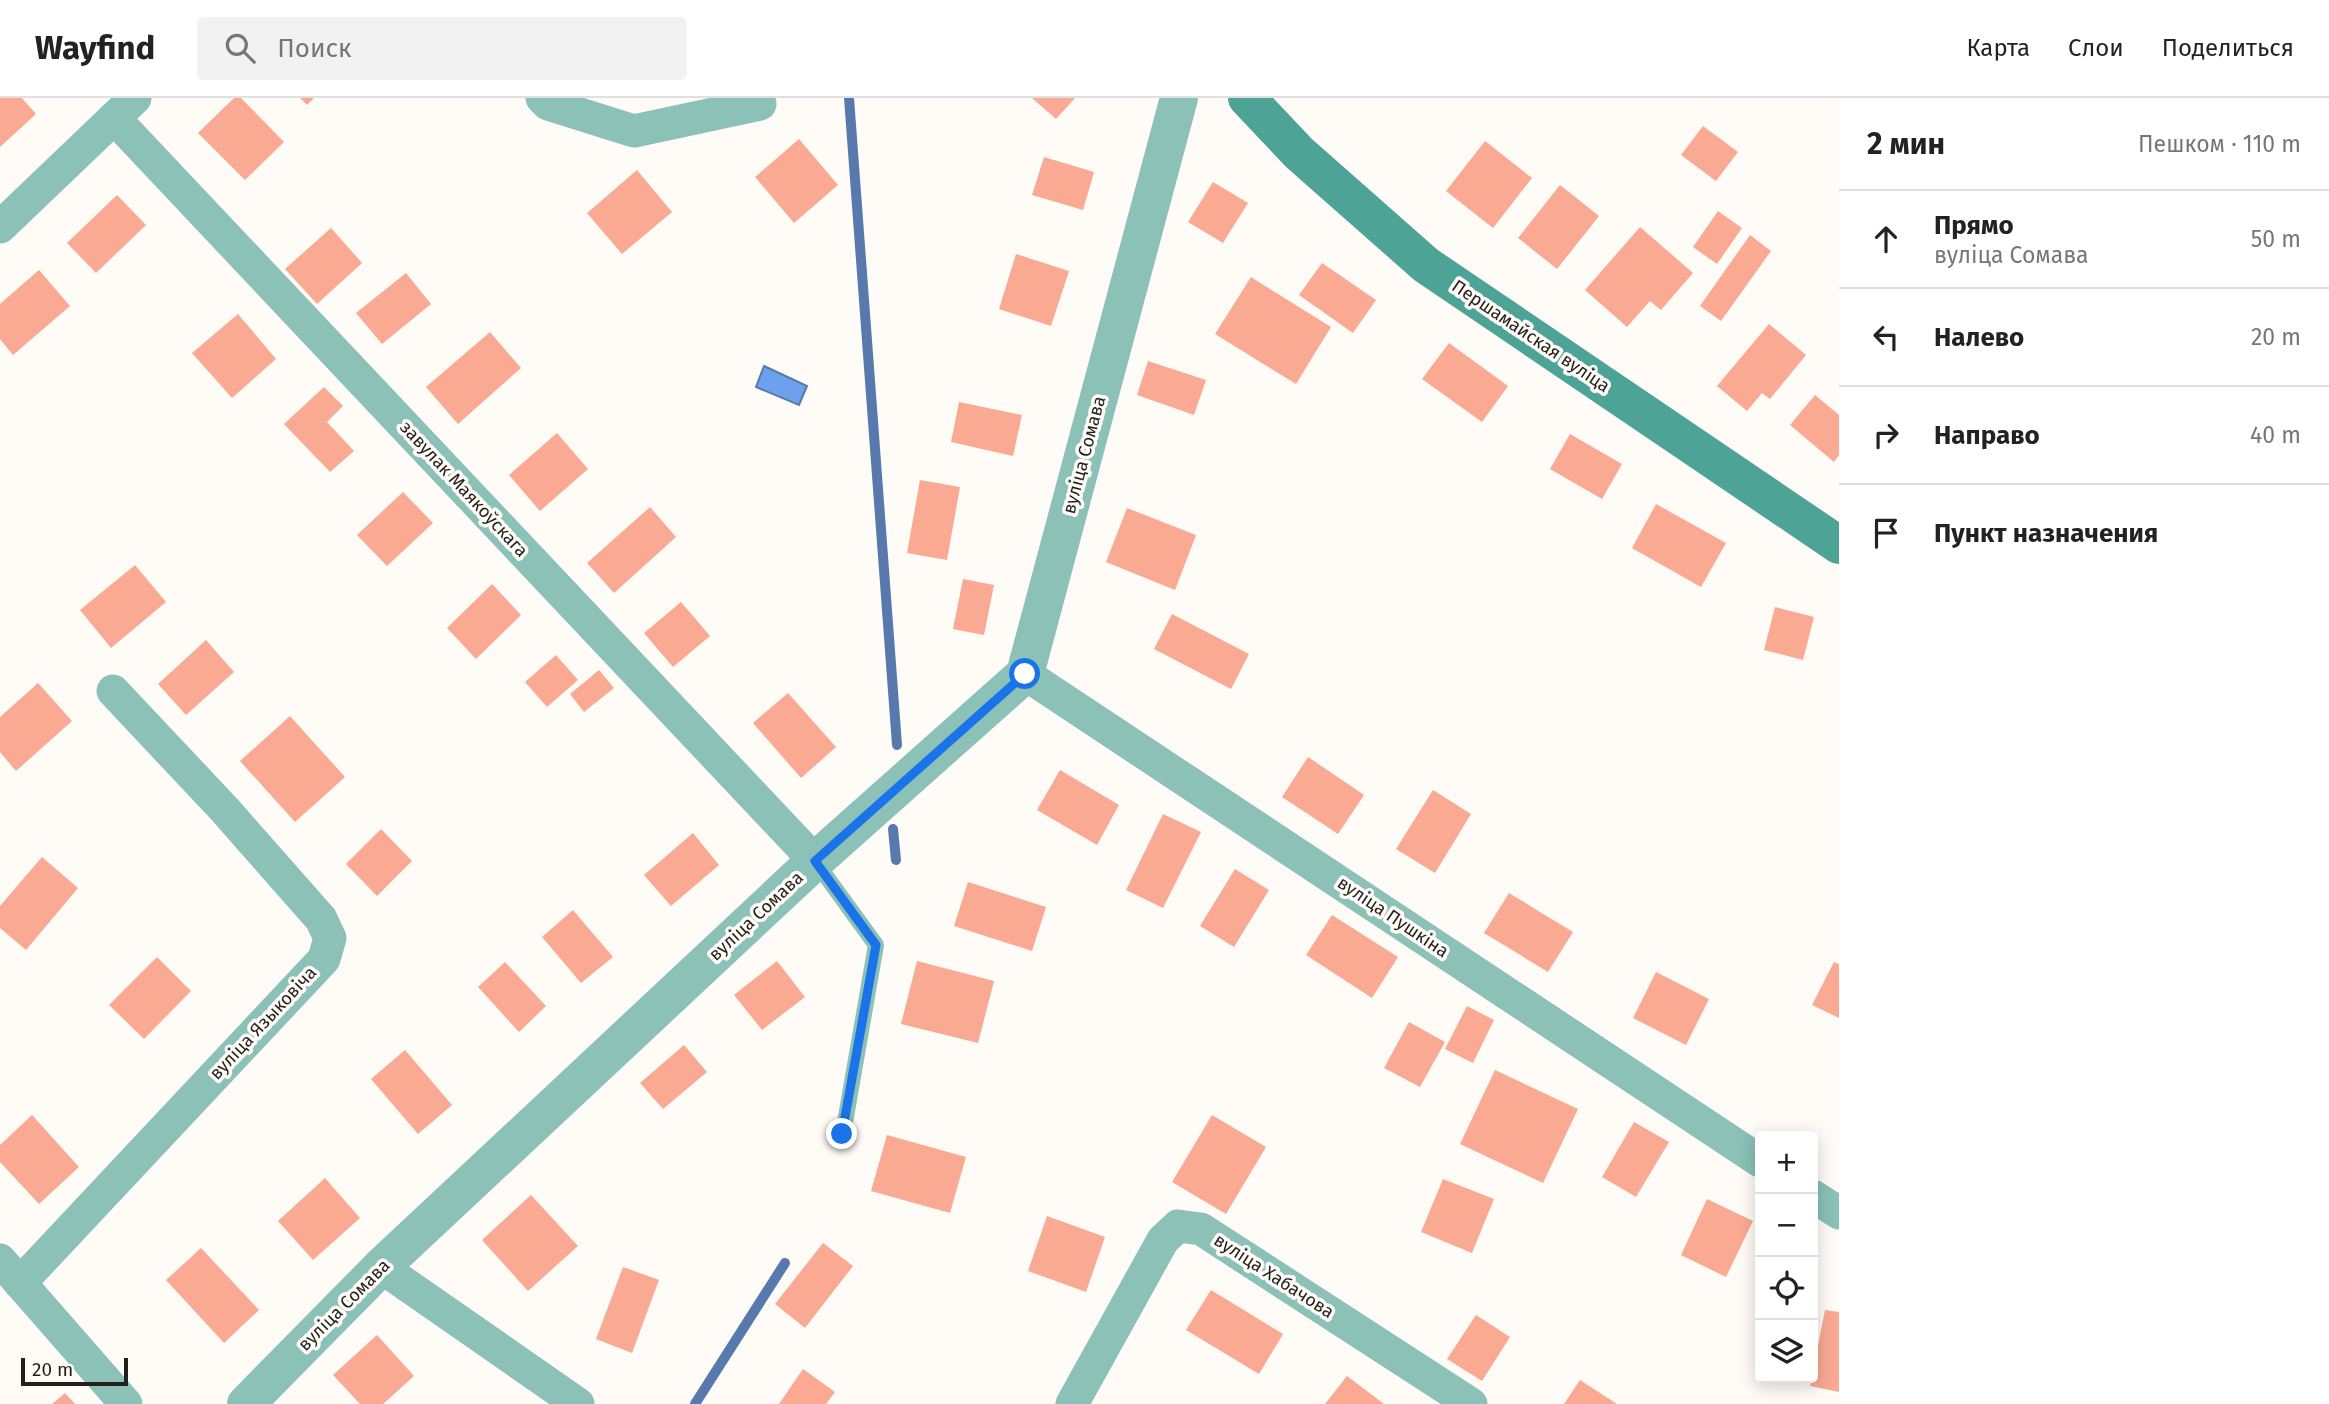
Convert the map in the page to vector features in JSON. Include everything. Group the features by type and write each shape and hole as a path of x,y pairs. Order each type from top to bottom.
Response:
{"main road":[{"name":"Першамайская вуліца","path":"1247,98 1299,153 1426,265 1839,545"}],"street":[{"path":"542,98 548,104 634,131 760,104"},
{"name":"вуліца Сомава","path":"246,1404 381,1267 815,861 1025,674 1179,98"},
{"path":"0,227 124,108"},
{"name":"завулак Маякоўскага","path":"124,108 815,861"},
{"name":"вуліца Пушкіна","path":"1025,674 1755,1158"},
{"name":"вуліца Языковіча","path":"113,691 225,810 321,919 330,938 324,959 10,1272 126,1404"},
{"path":"1818,1199 1839,1213"},
{"name":"вуліца Хабачова","path":"1072,1404 1163,1240 1178,1226 1201,1228 1471,1404"},
{"path":"381,1267 578,1404"}],"lane":[{"path":"815,861 876,945 842,1134"}],"water":[{"path":"764,366 807,386 799,405 756,387"}],"building":[{"path":"0,98 22,98 36,114 0,147"},
{"path":"234,98 241,98 284,142 245,180 198,133"},
{"path":"300,98 314,98 307,105"},
{"path":"1032,98 1075,98 1056,119"},
{"path":"1703,126 1738,152 1716,181 1681,155"},
{"path":"799,139 838,185 794,223 755,177"},
{"path":"1485,141 1532,178 1493,228 1446,191"},
{"path":"1044,157 1094,172 1083,210 1032,195"},
{"path":"637,170 672,212 622,254 587,213"},
{"path":"1213,182 1248,203 1223,243 1188,222"},
{"path":"1560,185 1599,216 1557,269 1518,238"},
{"path":"117,195 146,225 96,273 67,243"},
{"path":"1718,211 1742,228 1717,264 1693,247"},
{"path":"1640,227 1693,273 1661,310 1650,301 1627,327 1585,290"},
{"path":"331,228 362,263 317,304 285,269"},
{"path":"1750,235 1771,251 1721,321 1700,306"},
{"path":"1016,254 1069,271 1051,326 999,309"},
{"path":"1322,263 1376,300 1353,333 1299,295"},
{"path":"39,270 70,306 13,355 0,339 0,304"},
{"path":"406,273 431,304 382,344 356,313"},
{"path":"1251,277 1331,327 1296,384 1215,334"},
{"path":"238,314 276,359 232,398 192,353"},
{"path":"1769,324 1806,355 1770,399 1762,393 1747,411 1717,386"},
{"path":"490,332 521,368 458,424 426,387"},
{"path":"1449,343 1508,386 1482,422 1422,379"},
{"path":"1148,361 1206,380 1194,415 1137,395"},
{"path":"324,387 343,406 327,422 354,451 330,472 284,424"},
{"path":"1815,395 1839,415 1839,455 1834,462 1790,425"},
{"path":"959,402 1022,415 1013,456 951,442"},
{"path":"557,433 588,469 540,511 509,475"},
{"path":"1570,434 1622,464 1602,499 1550,469"},
{"path":"920,480 960,487 947,560 907,553"},
{"path":"403,492 433,523 387,566 357,535"},
{"path":"1656,504 1726,543 1701,587 1632,548"},
{"path":"650,507 676,537 614,593 587,563"},
{"path":"1127,508 1196,535 1175,590 1106,562"},
{"path":"135,565 166,602 111,648 80,610"},
{"path":"963,579 994,585 984,635 953,629"},
{"path":"492,584 521,615 476,659 447,628"},
{"path":"681,602 710,636 673,667 644,633"},
{"path":"1775,607 1814,617 1803,660 1764,650"},
{"path":"1172,614 1249,654 1231,689 1154,649"},
{"path":"206,640 234,672 186,715 158,684"},
{"path":"556,655 578,680 547,707 525,682"},
{"path":"599,670 614,688 584,712 570,694"},
{"path":"38,683 72,721 16,771 0,752 0,717"},
{"path":"788,693 836,747 801,778 753,723"},
{"path":"290,716 345,777 295,822 240,761"},
{"path":"1308,757 1364,795 1338,834 1282,797"},
{"path":"1060,770 1119,805 1097,845 1037,810"},
{"path":"1433,790 1471,814 1435,873 1396,849"},
{"path":"1163,814 1201,832 1163,908 1126,890"},
{"path":"381,829 412,861 377,896 346,864"},
{"path":"693,833 719,865 671,906 644,875"},
{"path":"42,857 78,888 26,950 0,928 0,906"},
{"path":"1235,869 1269,890 1234,947 1200,926"},
{"path":"968,882 1046,907 1032,951 954,926"},
{"path":"1509,893 1573,932 1548,972 1484,933"},
{"path":"573,910 613,957 581,983 542,937"},
{"path":"1332,915 1398,957 1372,998 1306,955"},
{"path":"157,957 191,991 144,1039 109,1005"},
{"path":"777,961 805,997 762,1030 734,995"},
{"path":"917,961 994,981 978,1043 901,1024"},
{"path":"505,962 546,1006 519,1032 478,987"},
{"path":"1834,962 1839,964 1839,1018 1812,1005"},
{"path":"1656,972 1709,999 1686,1045 1633,1018"},
{"path":"1467,1006 1494,1020 1473,1063 1445,1049"},
{"path":"1409,1022 1445,1042 1420,1087 1384,1068"},
{"path":"684,1045 707,1072 663,1109 640,1083"},
{"path":"405,1050 452,1105 418,1134 371,1079"},
{"path":"1495,1070 1578,1109 1543,1183 1460,1144"},
{"path":"32,1115 79,1167 39,1204 0,1162 0,1145"},
{"path":"1212,1115 1266,1147 1226,1214 1172,1182"},
{"path":"1634,1122 1669,1142 1636,1197 1602,1177"},
{"path":"887,1135 966,1157 950,1213 871,1191"},
{"path":"325,1178 360,1218 313,1260 278,1221"},
{"path":"1443,1179 1494,1199 1472,1253 1421,1232"},
{"path":"531,1195 578,1246 528,1291 482,1240"},
{"path":"1707,1199 1753,1221 1726,1277 1681,1255"},
{"path":"1047,1216 1105,1237 1086,1292 1028,1271"},
{"path":"823,1243 853,1266 805,1328 775,1304"},
{"path":"201,1248 259,1310 224,1343 166,1280"},
{"path":"623,1267 659,1280 632,1353 596,1339"},
{"path":"1211,1290 1283,1334 1259,1374 1186,1330"},
{"path":"1825,1310 1839,1312 1839,1392 1810,1386 1811,1383 1818,1383 1818,1345"},
{"path":"1476,1315 1510,1337 1482,1381 1447,1359"},
{"path":"377,1335 414,1376 383,1404 360,1404 333,1375"},
{"path":"803,1369 835,1392 826,1404 779,1404"},
{"path":"1347,1376 1384,1404 1325,1404"},
{"path":"1580,1380 1617,1404 1564,1404"},
{"path":"65,1393 75,1404 52,1404"}],"waterway":[{"path":"849,98 897,745"},
{"path":"893,829 896,860"},
{"path":"695,1404 785,1263"}],"route":[{"path":"842,1134 876,945 815,861 1025,674"}]}
